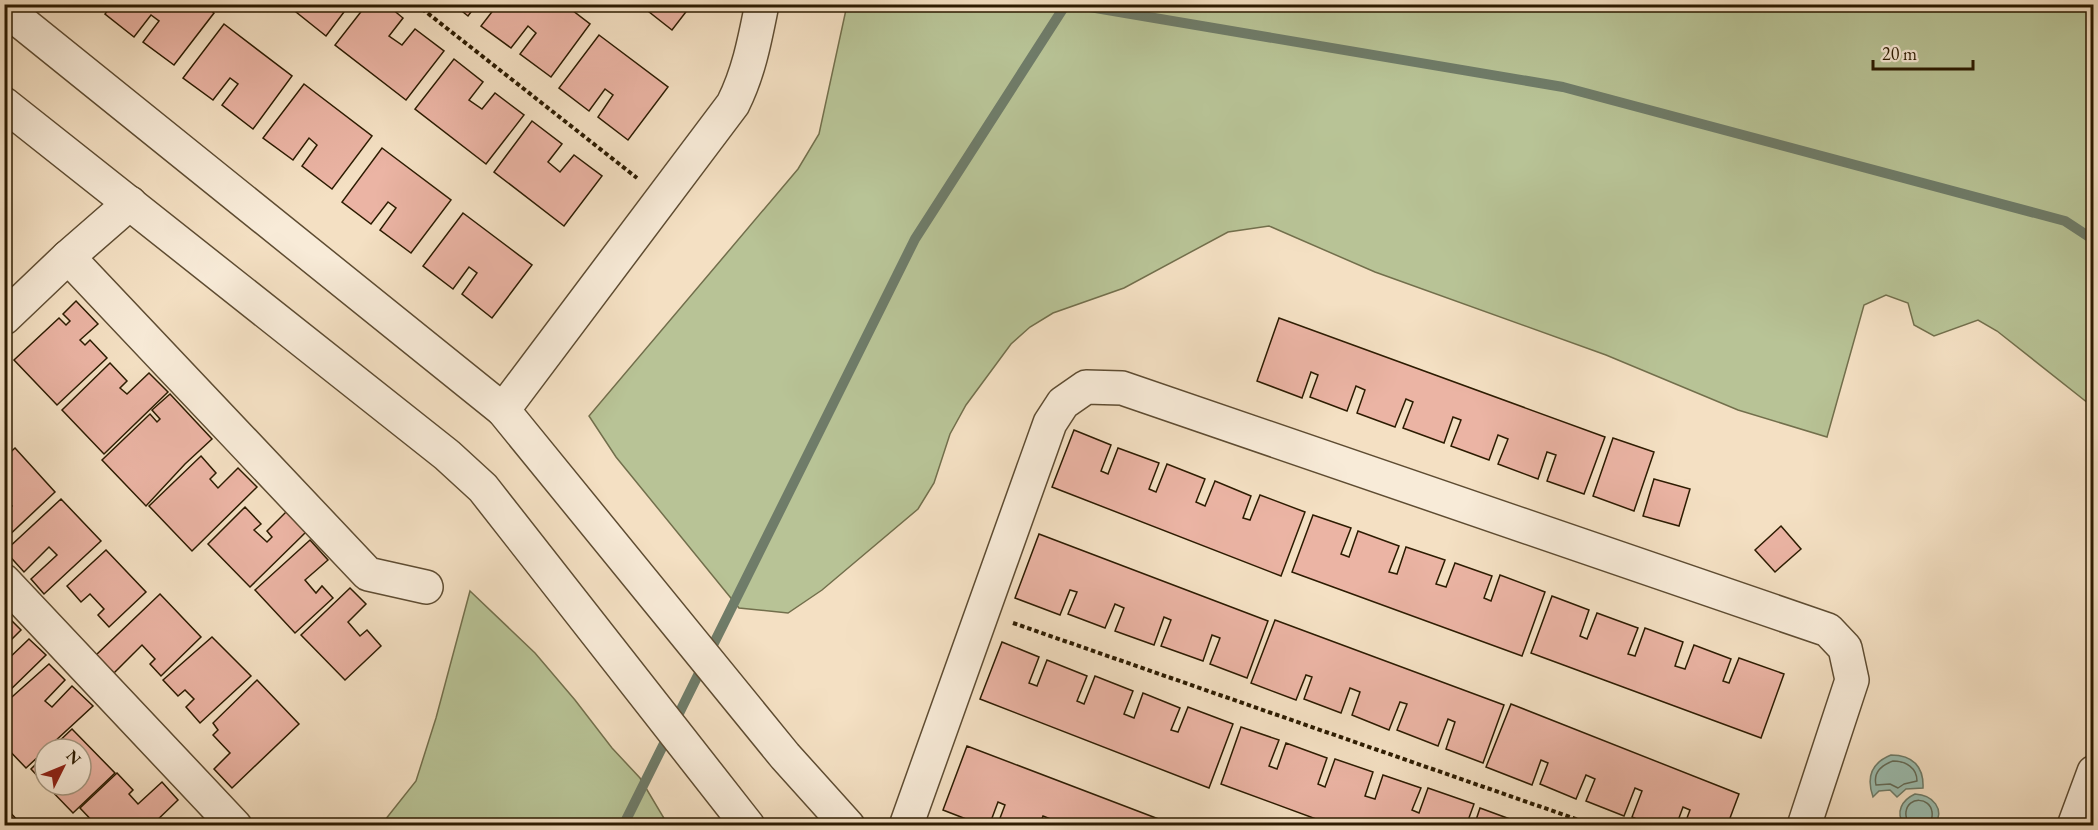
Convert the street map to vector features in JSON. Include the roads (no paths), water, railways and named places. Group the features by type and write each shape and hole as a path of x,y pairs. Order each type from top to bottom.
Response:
{"street":[{"path":"503,410 734,104 744,83 752,55 762,4"},
{"path":"4,8 503,410 785,756 848,825"},
{"path":"4,104 447,454 483,488 748,825"},
{"path":"4,318 68,257 130,203"},
{"path":"68,257 368,574 426,587"},
{"path":"906,825 984,613 1050,423 1063,403 1086,387 1122,388 1828,630 1845,648 1852,680 1804,825"},
{"path":"4,581 235,825"},
{"path":"2074,825 2094,772"}],"water":[{"path":"1891,755 1905,757 1916,764 1922,774 1923,788 1906,789 1897,797 1890,790 1879,791 1873,797 1870,783 1872,772 1879,762"},
{"path":"1915,794 1927,797 1936,804 1939,814 1935,825 1904,825 1900,816 1901,807"}],"waterway":[{"path":"623,826 915,239 1066,4"},
{"path":"1072,4 1563,87 2065,221 2094,240"}]}
